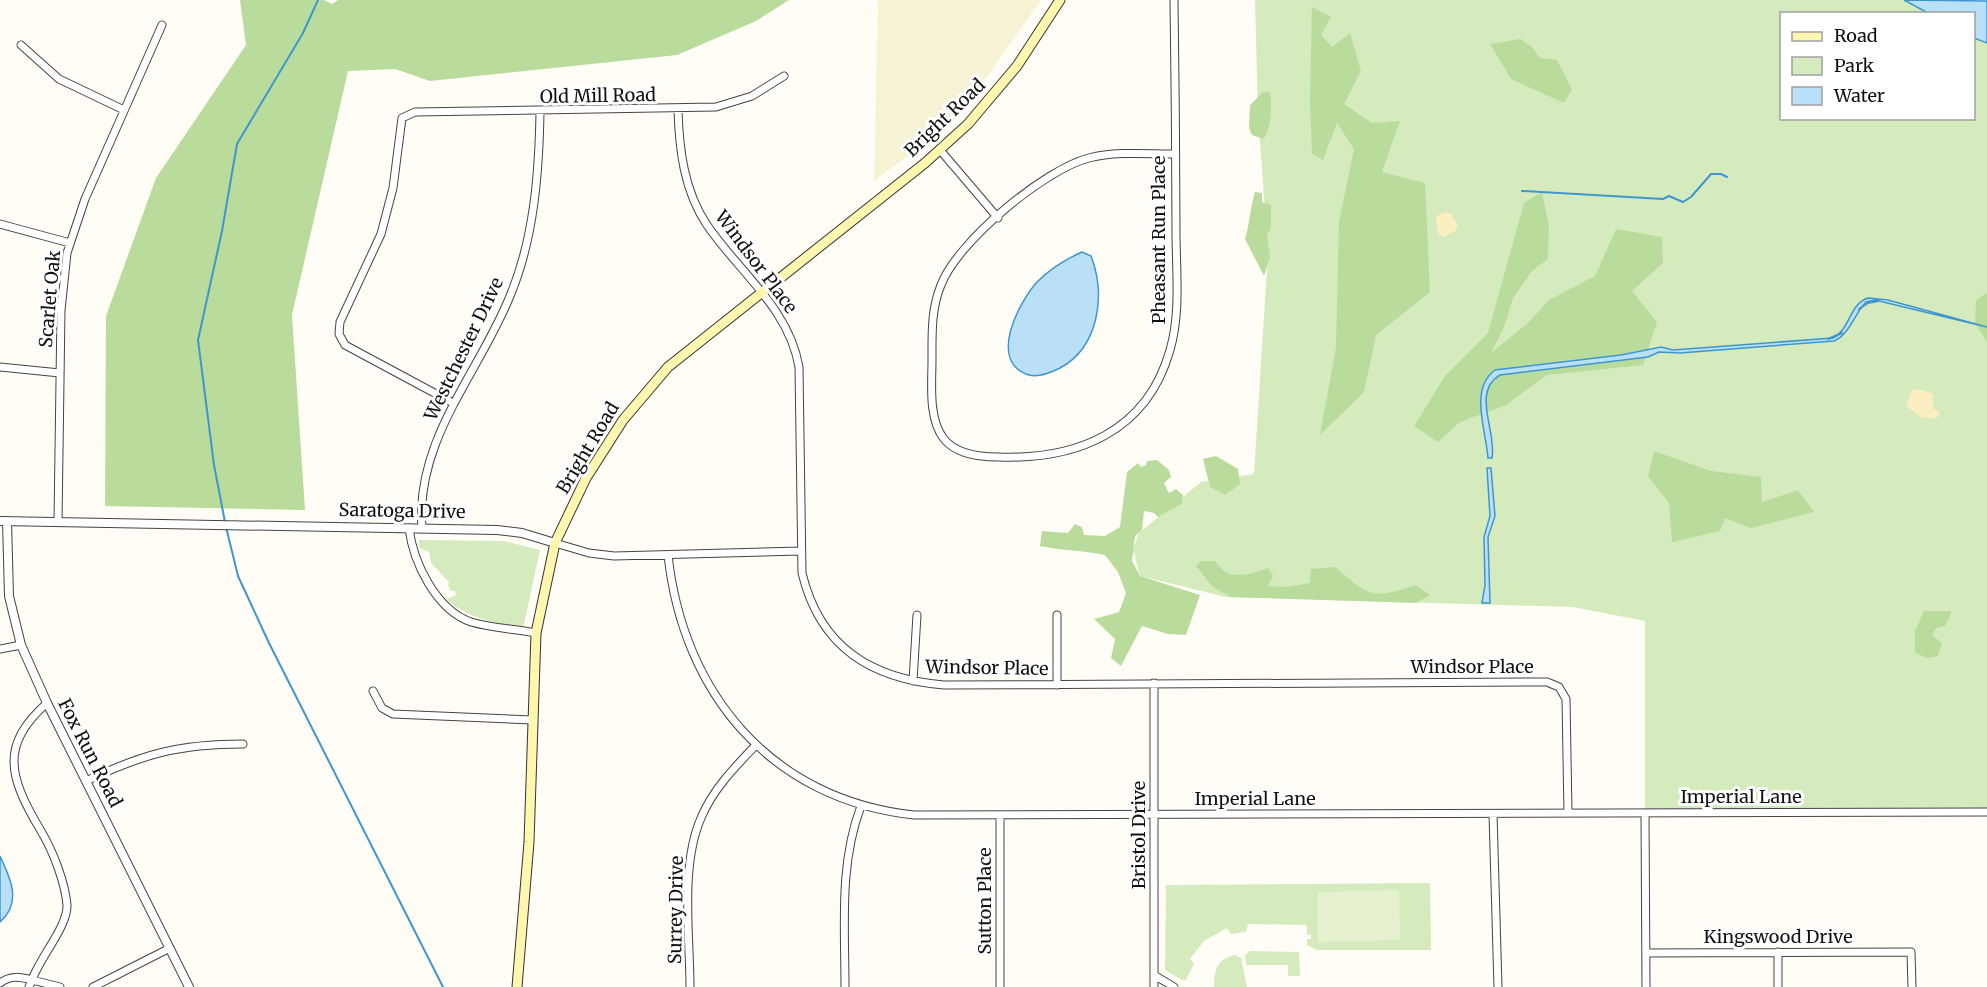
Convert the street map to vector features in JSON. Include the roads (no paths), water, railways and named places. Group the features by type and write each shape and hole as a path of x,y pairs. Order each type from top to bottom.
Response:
{"main road":[{"name":"Bright Road","path":"517,987 529,842 536,633 555,543 598,456 638,400 682,354 940,150 1002,86 1032,46 1060,0"}],"street":[{"name":"Pheasant Run Place","path":"1174,0 1175,154 1176,312 1170,349 1156,384 1133,414 1114,430 1082,447 1045,456 989,457 954,448 941,435 933,394 932,325 942,282 954,261 998,218 1042,180 1076,163 1112,154 1175,154"},
{"name":"Scarlet Oak","path":"58,522 63,278 70,243 85,199 162,25"},
{"path":"21,45 59,79 124,110"},
{"name":"Old Mill Road","path":"453,403 351,348 341,340 339,334 340,322 381,234 393,188 400,122 405,115 415,112 540,112 716,107 740,101 764,91 784,76"},
{"name":"Windsor Place","path":"678,109 681,153 695,202 707,224 761,291 790,335 799,367 800,551 809,597 836,640 868,667 891,677 944,685 1522,681 1554,684 1564,693 1566,699 1568,813"},
{"name":"Westchester Drive","path":"422,528 423,494 430,457 453,403 489,340 515,283 534,203 540,112"},
{"path":"940,150 998,218"},
{"path":"0,224 70,243"},
{"path":"0,367 60,373"},
{"name":"Saratoga Drive","path":"3,521 510,531 601,555 800,551"},
{"name":"Fox Run Road","path":"3,521 9,596 21,645 47,703 189,987"},
{"path":"409,528 415,556 437,595 452,610 470,621 536,633"},
{"name":"Imperial Lane","path":"668,555 675,602 697,665 722,708 756,745 806,781 861,806 914,815 1987,812"},
{"path":"913,681 917,615"},
{"path":"1057,615 1057,685"},
{"path":"0,649 21,645"},
{"name":"Bristol Drive","path":"1154,684 1154,987"},
{"path":"373,691 382,708 399,716 532,720"},
{"path":"22,718 47,703"},
{"path":"86,781 126,762 167,750 192,745 243,744"},
{"name":"Surrey Drive","path":"690,987 689,876 694,838 701,816 715,792 756,745"},
{"path":"7,781 42,833 50,850 67,905 63,923 43,955 31,983"},
{"path":"845,987 845,874 853,826 861,806"},
{"path":"1645,813 1646,987"},
{"path":"1494,814 1498,987"},
{"name":"Sutton Place","path":"1000,815 1000,987"},
{"path":"93,987 170,948"},
{"path":"1778,952 1778,987"},
{"name":"Kingswood Drive","path":"1646,953 1911,952 1912,987"},
{"path":"1154,975 1174,987"},
{"path":"0,983 15,976 31,983 60,987"}],"water":[{"path":"1904,0 1987,1 1987,43 1975,38 1975,12 1926,12"},
{"path":"1082,252 1091,256 1098,287 1096,319 1091,334 1073,359 1060,368 1041,375 1029,375 1017,368 1010,358 1008,345 1015,317 1037,282 1058,265"},
{"path":"1868,298 1888,300 1987,327 1875,300 1866,302 1844,334 1834,341 1680,353 1659,352 1648,357 1500,375 1487,391 1487,413 1493,447 1492,458 1488,458 1482,423 1481,399 1487,378 1495,370 1621,355 1661,347 1673,350 1833,338 1843,329 1857,306"},
{"path":"1487,468 1491,468 1495,516 1488,537 1490,603 1482,603 1485,585 1484,537 1490,516"},
{"path":"0,856 11,882 13,899 7,915 0,922"}],"waterway":[{"path":"225,522 214,465 198,340 222,231 237,144 303,33 318,0"},
{"path":"1522,191 1663,199 1669,196 1683,202 1691,197 1711,174 1721,174 1727,177"},
{"path":"1859,309 1868,303 1878,301"},
{"path":"1828,339 1842,333"},
{"path":"226,527 238,576 269,643 443,987"}]}
